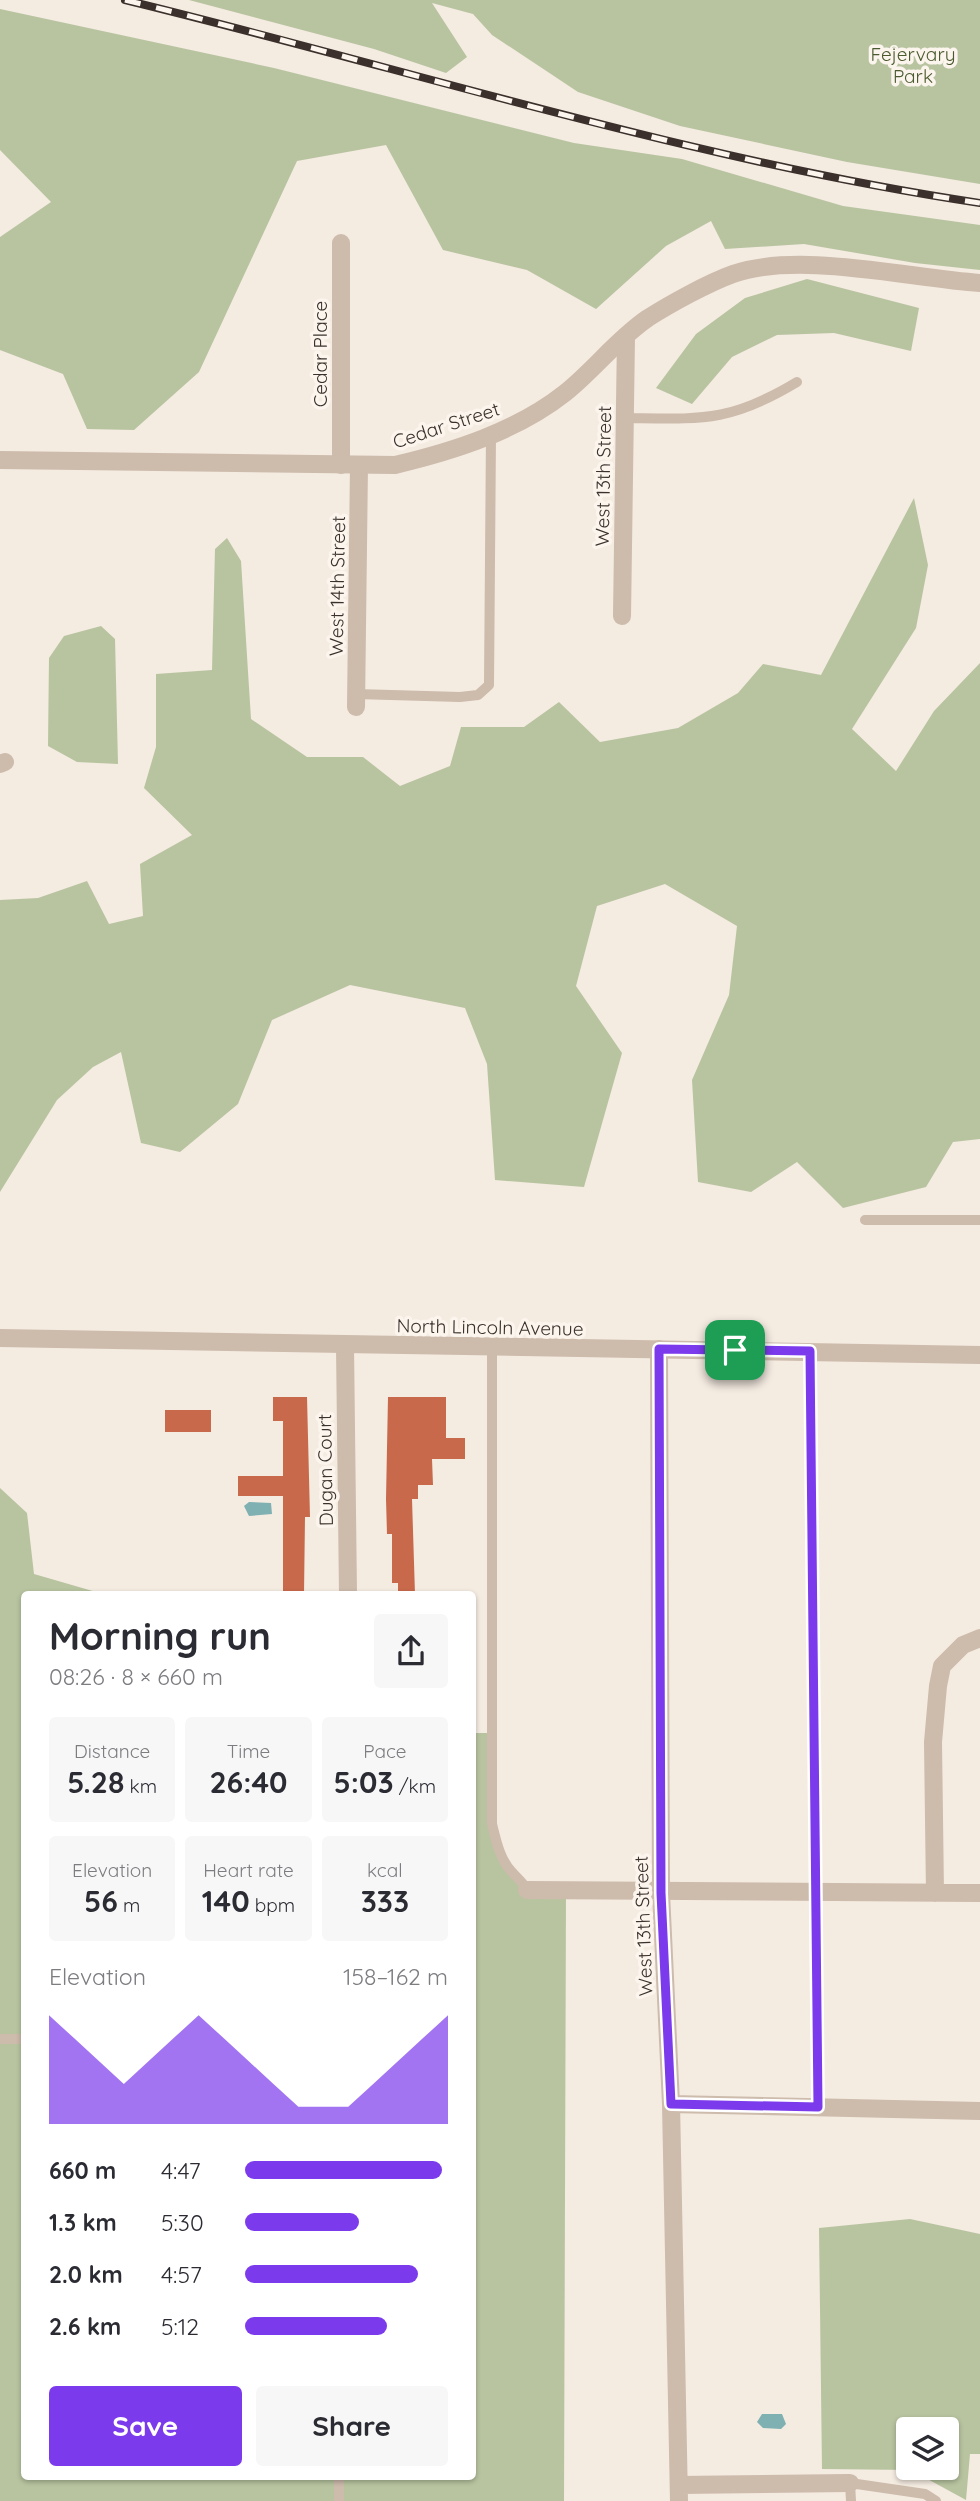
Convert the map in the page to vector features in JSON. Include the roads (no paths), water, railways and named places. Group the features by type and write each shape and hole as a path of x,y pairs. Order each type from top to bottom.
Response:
{"street":[{"name":"Cedar Place","path":"341,243 341,465"},
{"name":"Cedar Street","path":"0,460 395,465 511,426 564,394 648,318 732,274 765,267 802,264 980,283"},
{"name":"West 13th Street","path":"622,616 626,336"},
{"name":"West 14th Street","path":"356,701 359,465"},
{"name":"North Lincoln Avenue","path":"0,1338 980,1355"},
{"name":"Dugan Court","path":"345,1346 348,1591"},
{"name":"West 13th Street","path":"659,1349 661,1893 671,2104 679,2493"},
{"path":"935,1893 933,1741 938,1686 942,1666 963,1645 980,1638"},
{"path":"527,1890 661,1893 980,1893"},
{"path":"671,2104 980,2111"},
{"path":"679,2493 850,2492"}],"lane":[{"path":"625,418 699,419 732,414 766,400 797,382"},
{"path":"356,701 478,695 489,685 491,434"},
{"path":"865,1220 980,1220"},
{"path":"492,1348 492,1824 497,1846 510,1871 527,1890"},
{"path":"810,1351 818,1892 818,2107"},
{"path":"0,2039 21,2039"},
{"path":"339,2480 339,2501"},
{"path":"850,2492 925,2494 936,2501"}],"water":[{"path":"249,1502 271,1503 272,1514 249,1516 244,1506"},
{"path":"762,2414 782,2414 786,2424 781,2429 763,2428 757,2422"}],"railway":[{"path":"125,0 657,138 872,185 980,203"}],"park label":[{"name":"Fejervary Park","path":"913,65"}]}
